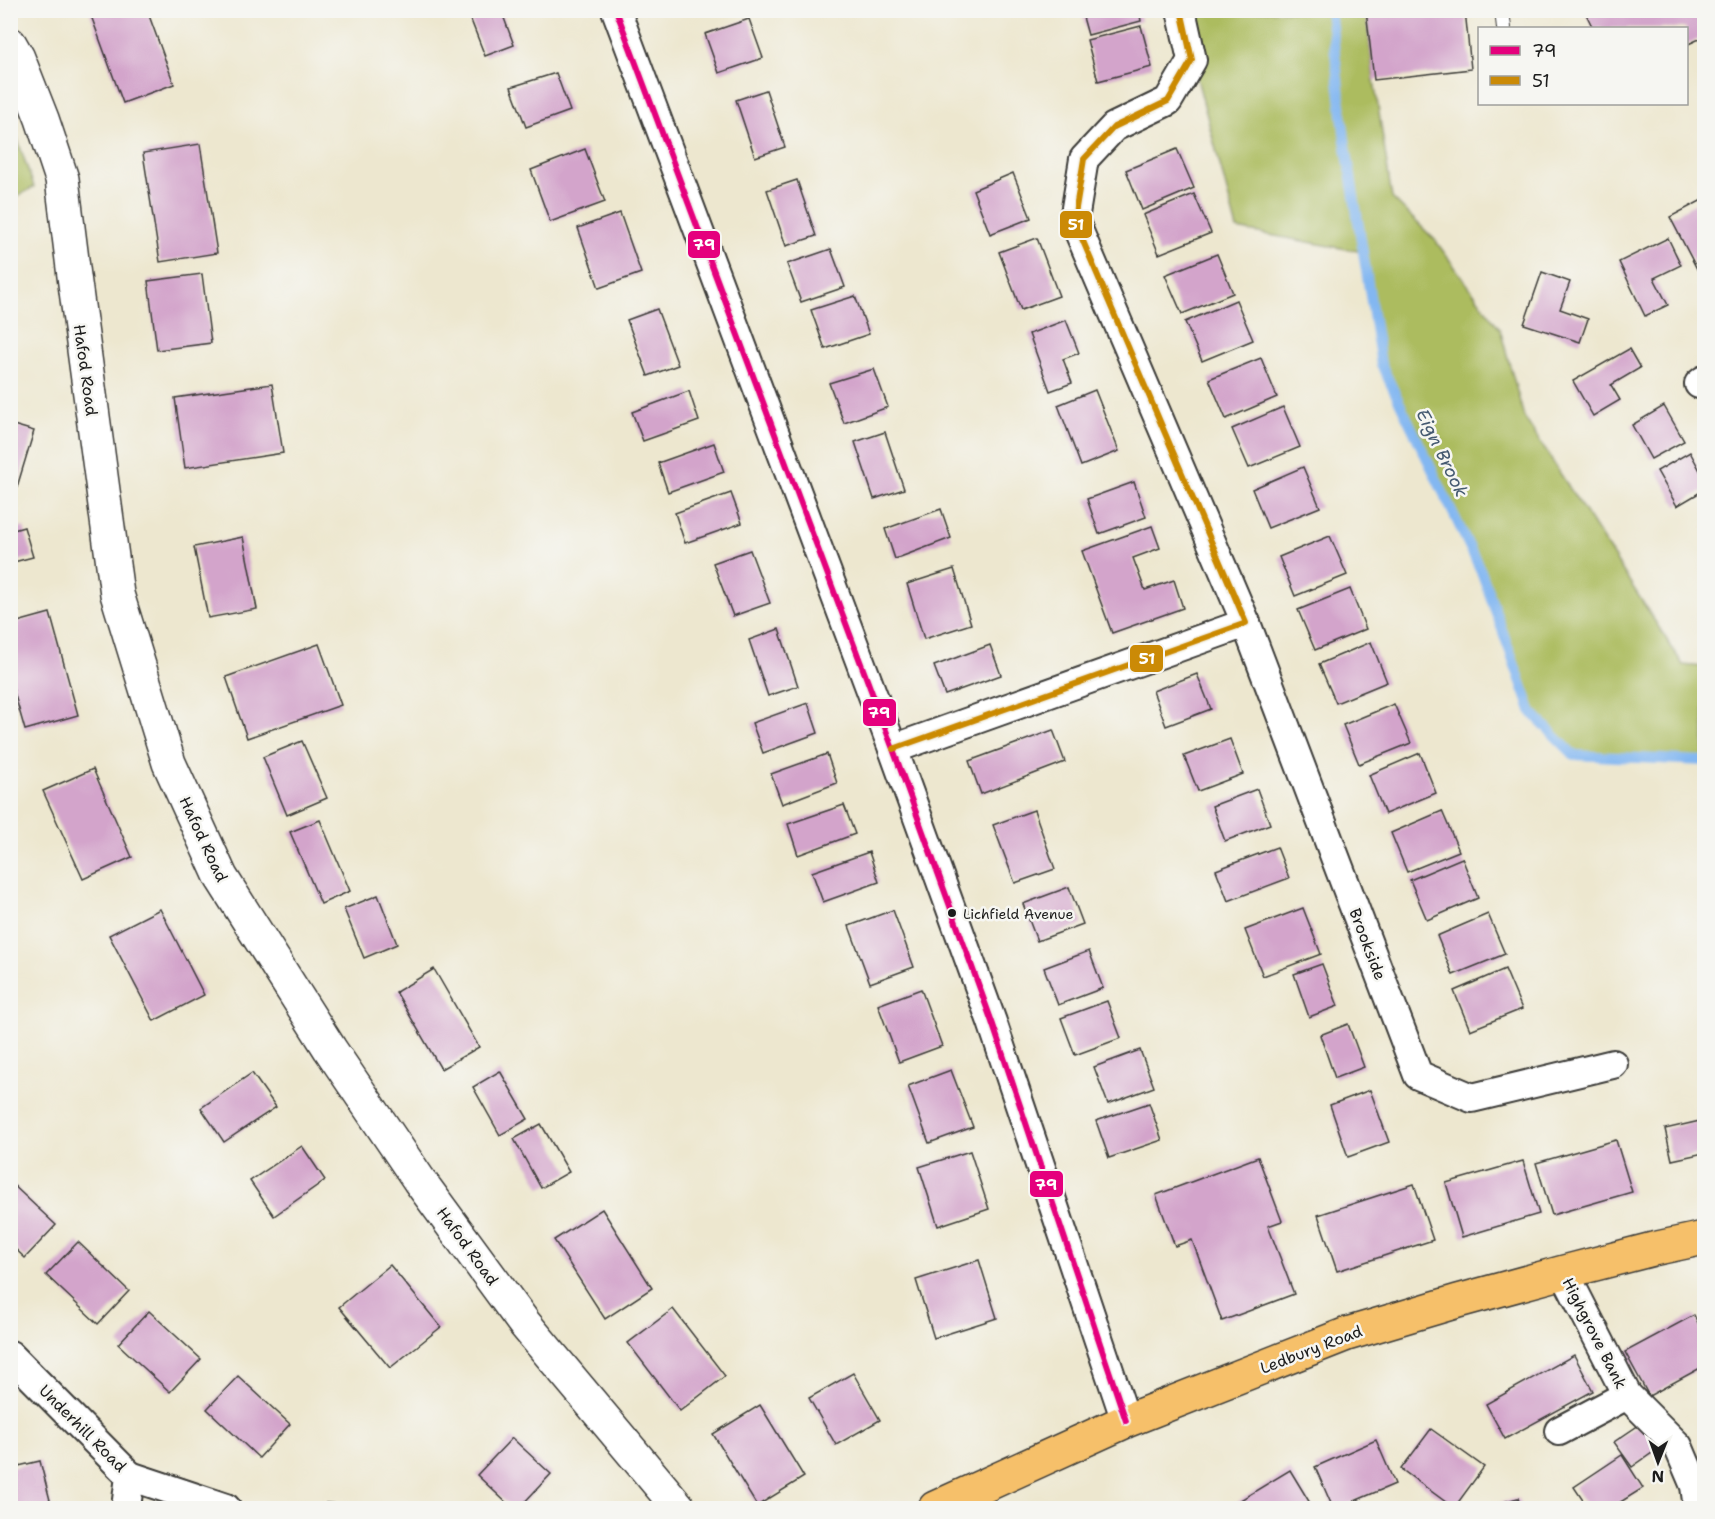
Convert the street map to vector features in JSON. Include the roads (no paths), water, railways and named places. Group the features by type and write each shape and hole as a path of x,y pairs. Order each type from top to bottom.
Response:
{"highway":[{"name":"Ledbury Road","path":"935,1509 1126,1421 1347,1334 1564,1272 1704,1238"}],"street":[{"path":"616,10 893,749 992,1022 1126,1421"},
{"name":"Brookside","path":"1181,10 1192,60 1168,100 1114,127 1084,159 1074,220 1246,623 1418,1075 1472,1098 1613,1064"},
{"name":"Hafod Road","path":"10,44 18,58 42,119 62,179 117,594 169,764 220,877 330,1049 419,1179 524,1323 679,1509"},
{"path":"893,749 1246,623"},
{"name":"Highgrove Bank","path":"1564,1272 1627,1395 1678,1446 1695,1486 1698,1509"},
{"name":"Underhill Road","path":"10,1355 130,1476 226,1509"},
{"name":"Highgrove Bank","path":"1559,1431 1627,1395"},
{"name":"Underhill Road","path":"126,1509 130,1476"}],"lane":[{"path":"1502,10 1504,27"}],"waterway":[{"name":"Eign Brook","path":"1330,10 1345,140 1381,364 1481,571 1532,713 1574,755 1704,761"}],"place":[{"name":"Lichfield Avenue","path":"952,913"}]}
